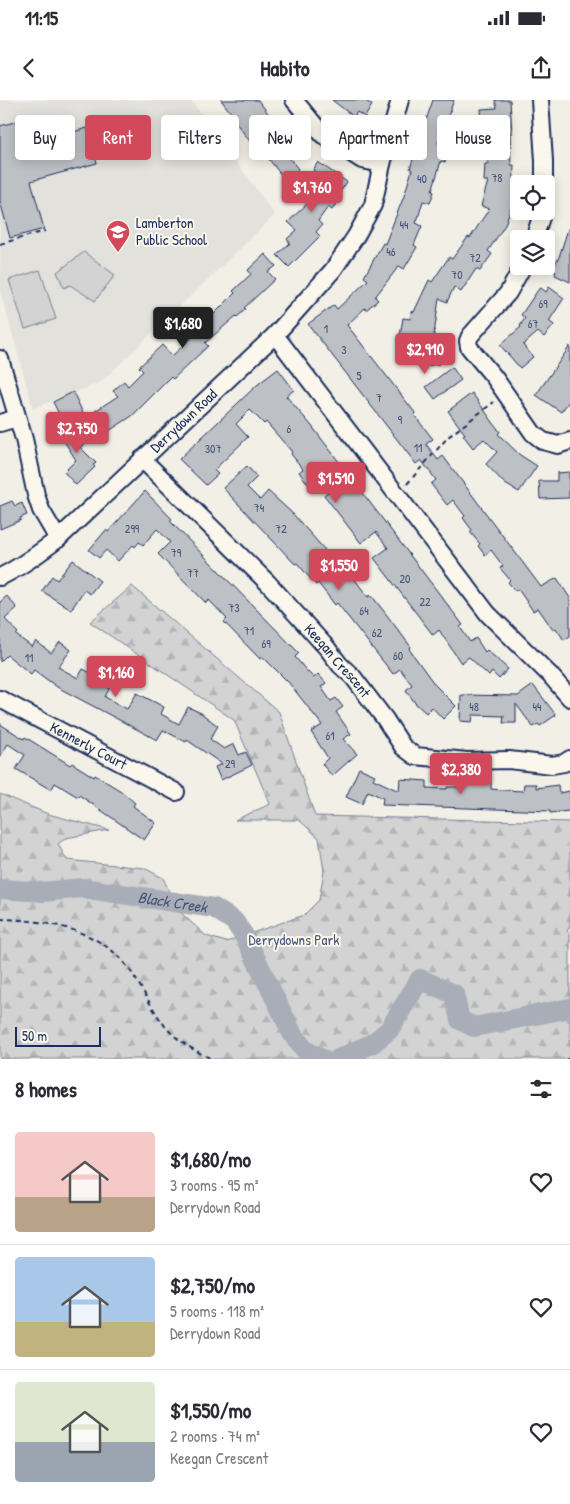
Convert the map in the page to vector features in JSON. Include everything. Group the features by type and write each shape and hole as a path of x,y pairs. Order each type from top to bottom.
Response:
{"street":[{"path":"294,100 323,135 362,160 382,164"},
{"name":"Derrydown Road","path":"0,577 34,558 58,538 275,335 333,270 356,236 373,205 400,100"},
{"path":"540,100 544,175"},
{"path":"518,275 508,293 470,336 468,341 470,347 494,377 533,433 544,441 558,445 570,441"},
{"path":"275,335 488,614 550,675 570,698"},
{"path":"0,359 24,439 36,495 41,510 58,538"},
{"path":"0,423 17,418"},
{"name":"Keegan Crescent","path":"142,459 274,589 322,642 340,665 353,677 385,719 402,747 415,756 467,761 509,760 552,765 564,763 570,759"},
{"name":"Kennerly Court","path":"0,698 176,792"}],"path":[{"path":"0,244 45,231"},
{"path":"397,495 448,437 506,394"},
{"path":"0,919 23,920 54,925 88,936 112,950 125,963 165,1026 188,1046 212,1059"}],"shaded area":[{"name":"Lamberton Public School","path":"0,100 191,100 202,115 161,115 161,160 235,160 275,215 100,383 33,408 0,290"}],"green space":[{"path":"84,252 115,275 95,301 70,285 64,288 57,272"},
{"path":"40,270 56,319 25,329 9,280"},
{"name":"Derrydowns Park","path":"132,586 279,712 315,816 570,822 570,926 567,931 570,934 570,1059 0,1059 0,794 48,814 109,830 66,838 58,844 67,860 144,868 163,878 178,910 206,936 226,942 304,915 319,900 324,871 319,838 299,820 235,820 270,804 234,720 90,622"}],"building":[{"path":"221,100 258,100 269,115 249,115 249,140 239,127 239,115 233,115"},
{"path":"332,100 364,100 372,105 366,115 357,112 355,115 351,115"},
{"path":"433,100 454,100 448,115 437,115 437,160 446,160 445,162 441,161 430,203 423,201 416,223 422,226 414,245 417,247 404,269 399,266 375,297 378,300 366,310 365,308 347,325 433,439 426,444 438,460 443,456 541,587 557,578 570,598 570,636 564,640 556,628 553,630 538,608 533,611 518,589 515,591 508,582 510,580 500,568 503,566 491,550 485,555 478,546 480,544 470,532 472,530 463,518 465,516 453,500 447,505 431,484 436,480 421,460 416,464 308,324 334,305 337,309 368,280 364,277 383,243 385,244 404,196 412,170 410,169 413,160 427,160 427,117"},
{"path":"495,100 510,100 512,133 510,133 510,115 481,115 481,109 497,108"},
{"path":"15,122 15,160 75,160 75,131 85,129 85,160 96,160 97,163 31,181 44,229 10,238 0,201 0,126"},
{"path":"510,133 511,165 514,165 514,175 510,175 510,210 505,225 488,251 492,254 480,271 476,269 461,292 454,287 447,302 439,298 433,342 436,342 439,364 425,366 425,359 406,361 403,337 400,336 403,318 410,319 411,311 414,312 429,280 432,282 449,257 452,259 468,237 470,238 489,209 481,206 488,181 484,181 485,164 488,164 488,160 510,160"},
{"path":"270,160 291,160 298,169 285,180"},
{"path":"318,162 347,182 336,198 339,199 332,210 328,207 318,221 322,225 316,232 320,236 289,267 277,255 290,243 287,239 297,230 288,222 311,200 304,195 318,173 313,170"},
{"path":"568,229 570,230 570,282 555,275 555,264"},
{"path":"265,254 276,266 268,272 275,279 244,308 246,309 205,343 208,346 173,379 171,377 132,416 109,431 95,411 118,396 113,391 124,381 128,386 143,371 139,367 162,345 172,356 199,331 189,319 200,309 209,319 235,293 233,291 251,274 248,270"},
{"path":"549,287 564,298 549,321 554,325 544,337 538,332 523,345 533,357 520,368 500,345 521,327 525,318 521,315 538,290 541,288 546,292"},
{"path":"570,346 570,400 561,412 536,395"},
{"path":"452,367 461,380 435,399 426,387"},
{"path":"278,369 294,390 286,396 311,425 463,625 460,627 470,642 476,638 485,652 487,650 508,669 499,679 492,672 489,676 469,657 461,663 439,630 433,635 374,558 388,548 376,532 361,543 324,495 334,487 323,473 308,484 299,472 303,469 291,454 292,452 266,422 264,424 250,410 236,424 248,437 214,470 218,474 206,485 179,459 257,385"},
{"path":"73,392 83,413 64,424 53,402"},
{"path":"472,393 500,432 498,434 520,455 537,466 519,492 505,484 486,464 497,452 484,439 473,448 448,411"},
{"path":"73,424 81,436 86,433 91,440 80,447 96,463 93,465 95,467 76,485 64,472 76,460 59,433"},
{"path":"247,466 257,477 247,487 260,500 268,491 293,514 332,558 322,566 336,584 350,573 368,597 371,595 383,610 411,647 409,649 435,685 456,706 443,719 432,707 426,713 415,703 406,690 412,685 400,669 393,674 337,603 335,605 318,583 316,585 297,563 295,564 223,488"},
{"path":"569,472 569,498 540,499 539,481 557,481 557,473"},
{"path":"145,491 172,519 170,521 299,653 295,657 305,669 314,678 318,674 326,683 321,687 331,701 336,698 343,707 336,712 351,734 343,739 357,754 332,776 322,764 328,758 311,732 322,725 289,683 263,657 260,659 224,622 227,619 209,600 206,603 158,554 170,542 157,529 143,545 139,542 135,547 133,545 118,561 106,550 99,558 89,550"},
{"path":"12,501 15,506 22,503 27,515 20,518 21,520 0,529 0,506"},
{"path":"73,560 100,581 90,594 84,590 71,610 42,591 52,576 57,580"},
{"path":"7,596 17,608 5,619 18,633 16,635 32,647 36,641 51,653 60,642 71,650 58,667 78,678 83,669 99,677 100,674 113,681 105,697 127,709 137,693 164,707 161,714 179,724 188,707 201,713 218,726 210,739 224,749 234,744 239,755 246,752 252,765 221,780 215,767 222,764 187,740 186,742 163,730 157,740 57,687 34,670 31,674 7,655 0,662 0,602"},
{"path":"533,685 556,715 540,726 538,724 533,727 516,704 516,723 503,723 504,716 473,715 472,722 460,721 461,695 518,696"},
{"path":"0,724 70,765 72,763 121,791 135,803 133,806 156,823 144,840 79,795 78,797 55,783 51,790 16,769 25,755 8,744 0,757"},
{"path":"359,768 375,775 373,779 399,791 400,779 427,781 427,788 447,789 447,787 461,787 461,781 491,782 491,789 523,791 524,784 536,784 536,788 558,785 559,793 570,791 570,811 550,813 550,811 382,805 383,798 368,791 362,804 346,797"}],"waterway":[{"name":"Black Creek","path":"0,889 43,892 82,888 214,908 234,921 245,937 293,1035 305,1050 322,1059"},
{"name":"Black Creek","path":"338,1059 373,1043 389,1030 420,979 454,994 460,1020 474,1027 570,1008"}],"place":[{"name":"Lamberton Public School","path":"118,253"}]}
